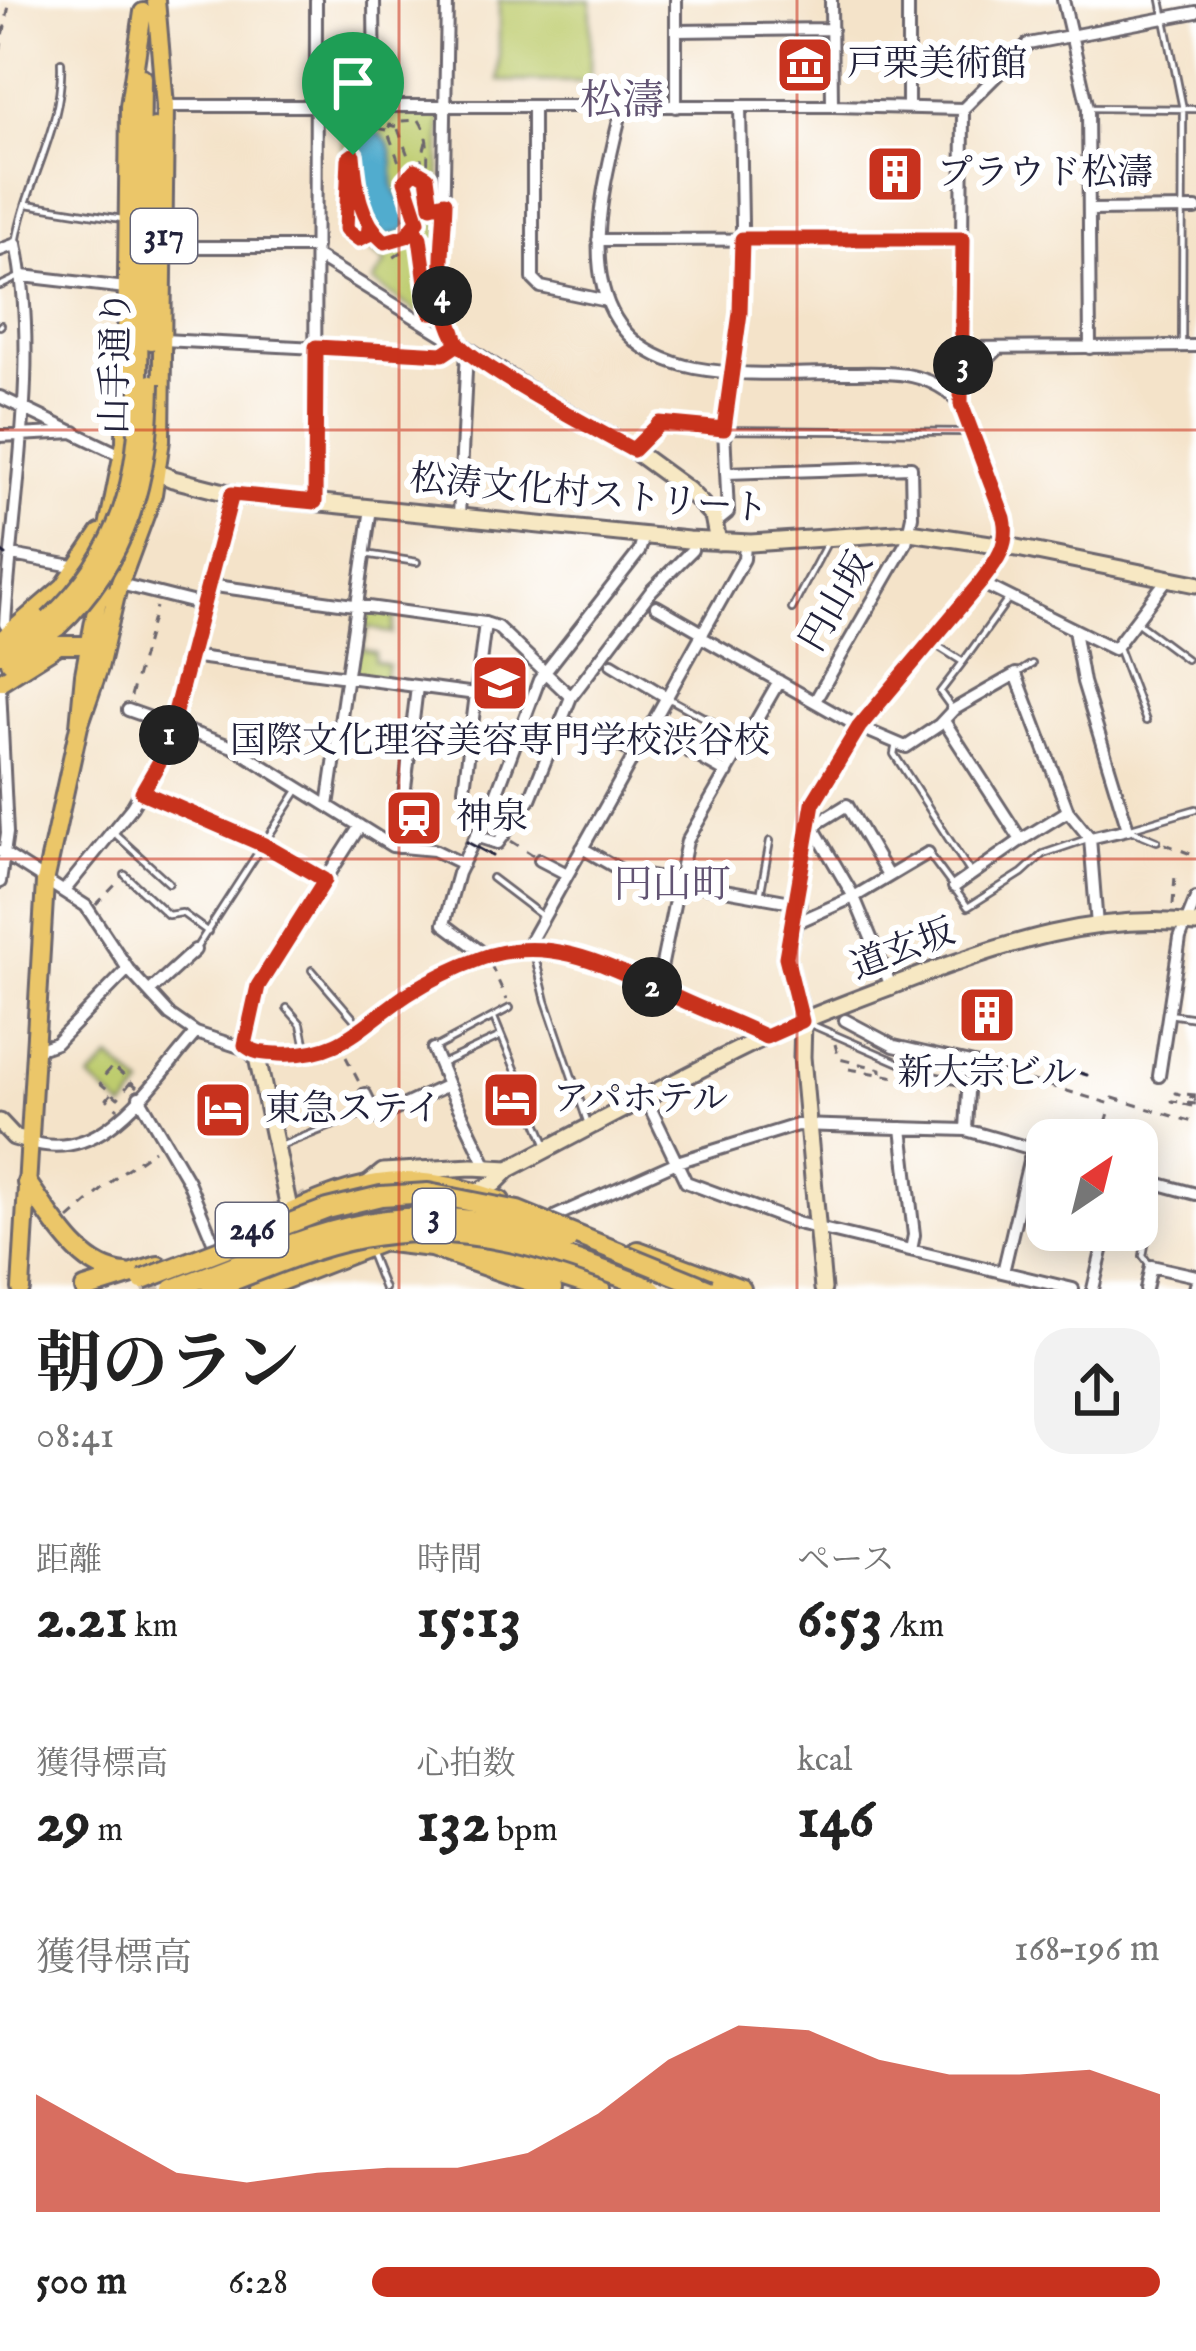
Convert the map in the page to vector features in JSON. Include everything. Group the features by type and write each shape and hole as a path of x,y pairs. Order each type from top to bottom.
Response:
{"highway":[{"name":"246","path":"85,1289 140,1276 367,1185 410,1179 476,1193 703,1289"},
{"path":"27,1183 86,1258 105,1270 140,1276"},
{"path":"367,1185 382,1193 389,1207 390,1222 374,1243"},
{"path":"111,1289 327,1209 381,1196 428,1193 518,1211 703,1289"},
{"path":"476,1193 478,1249"},
{"path":"476,1193 480,1232 489,1241 622,1289"},
{"name":"3","path":"173,1289 334,1228 418,1216 472,1219 542,1234 703,1289"},
{"name":"246","path":"552,1227 741,1289"},
{"name":"3","path":"212,1289 340,1243 384,1234 433,1232 538,1248 652,1289"},
{"path":"374,1243 435,1236 478,1249 524,1278 601,1289"},
{"path":"374,1243 431,1247 552,1289"},
{"name":"246","path":"259,1289 374,1243"}],"main road":[{"name":"317","path":"79,726 118,587 158,473 165,106 149,3"},
{"name":"317","path":"21,1284 45,882 79,726 103,580 105,533 123,456 129,106 149,3"},
{"name":"山手通り","path":"0,669 53,623 86,579 123,511 136,457 145,382 149,3"},
{"name":"317","path":"5,637 56,595 100,533 105,533"},
{"name":"317","path":"91,645 98,640 108,598 118,587"},
{"name":"山手通り","path":"0,654 53,623"},
{"path":"0,685 59,645 91,645"}],"street":[{"path":"315,502 316,0"},
{"path":"374,0 374,106"},
{"path":"447,0 442,298 463,347 459,516"},
{"path":"676,0 676,106"},
{"path":"831,0 832,106"},
{"path":"908,0 908,106"},
{"path":"1063,0 1088,108 1090,348"},
{"path":"823,1289 802,1021 786,957 811,823 821,786 859,727 980,583 1004,546 1004,518 961,404 963,109 1028,44 1196,12"},
{"path":"676,31 832,29"},
{"path":"165,106 374,106 419,113 447,107 963,109"},
{"path":"717,522 728,513 724,429 740,313 740,106"},
{"path":"622,108 599,204 598,240 607,301 626,332 644,348 671,362 729,373 903,373 931,381 961,404"},
{"path":"533,109 532,279 541,287 607,301"},
{"path":"1089,210 1190,209"},
{"path":"598,240 963,239"},
{"path":"5,637 23,404 23,276 6,245"},
{"path":"164,247 316,252 633,450 698,498 717,522 718,542"},
{"path":"23,276 127,288"},
{"path":"163,340 443,354 463,347"},
{"path":"963,348 1196,346"},
{"path":"962,385 999,348"},
{"path":"0,397 23,404 123,456"},
{"path":"0,436 75,432"},
{"name":"松涛文化村ストリート","path":"123,456 158,473 232,494 746,544 910,532 1196,584"},
{"path":"727,473 911,467 910,532"},
{"path":"64,891 142,792 164,754 232,494"},
{"path":"328,806 371,508"},
{"name":"円山坂","path":"815,701 910,532"},
{"path":"488,957 444,924 463,864 545,671 639,552 644,536"},
{"path":"484,623 464,789 480,832 498,843 530,799 571,697 652,590 692,550 693,541"},
{"path":"530,947 542,916 744,559 746,544"},
{"path":"12,555 78,567"},
{"path":"980,583 1114,649 1168,578"},
{"path":"208,585 484,623 496,627 571,697"},
{"path":"118,587 202,605"},
{"path":"656,606 859,727 906,747 944,722 953,710 1016,674 1068,811 1090,838 1097,926"},
{"path":"1074,631 1083,682 1128,829 1090,838"},
{"path":"189,656 476,694"},
{"path":"612,664 668,698"},
{"path":"657,988 687,841 779,681"},
{"path":"0,685 8,833 0,882"},
{"path":"398,847 417,687"},
{"path":"128,710 233,747 398,847 434,850 463,864"},
{"path":"944,722 1021,840"},
{"path":"651,730 727,773"},
{"path":"142,792 264,845 325,880"},
{"path":"811,823 848,805 888,876"},
{"path":"954,887 1068,811"},
{"path":"811,823 854,897 891,986"},
{"path":"290,1213 257,1058 245,1045 258,986 360,826"},
{"path":"582,848 624,872 797,902"},
{"path":"2,853 90,911 128,969 170,1016 196,1033 252,1051 308,1053 340,1045 409,994 488,957 530,947 567,952 766,1037"},
{"path":"793,920 854,897 928,854"},
{"path":"540,860 567,874"},
{"path":"1159,1076 1196,898"},
{"name":"道玄坂","path":"374,1243 495,1183 515,1166 645,1097 766,1037 891,986 1008,943 1142,921 1191,923"},
{"path":"148,992 195,950"},
{"path":"33,1051 56,1043 128,969"},
{"path":"845,1020 894,1046 983,1068"},
{"path":"0,1122 14,1137 45,1147 90,1140 111,1129 196,1033"},
{"path":"433,1049 487,1167"},
{"path":"365,1094 377,1118 448,1085"},
{"path":"966,1130 969,1088"},
{"path":"139,1097 167,1142 215,1246"},
{"path":"645,1097 686,1182 818,1228 1003,1272 1034,1285 1072,1289"},
{"path":"552,1227 556,1216 677,1162 808,1124 966,1130 1026,1148"},
{"path":"902,1128 914,1235 910,1250"},
{"path":"367,1185 383,1172 515,1166"},
{"path":"1003,1272 1026,1171"},
{"path":"1158,1184 1196,1195"},
{"path":"1093,1289 1102,1251"},
{"path":"1146,1289 1151,1266 1196,1283"}],"lane":[{"path":"1161,0 1183,109 1190,209 1182,346"},
{"path":"6,245 27,204 62,94 61,62"},
{"path":"1088,108 1196,109"},
{"path":"27,204 128,219"},
{"path":"0,286 23,276"},
{"path":"633,450 660,423 724,429 969,432"},
{"path":"792,609 828,548 826,537"},
{"path":"365,554 417,562"},
{"path":"953,710 940,692 1009,598"},
{"path":"1135,621 1186,659"},
{"path":"932,642 963,662"},
{"path":"1117,645 1146,721"},
{"path":"1016,674 1032,664"},
{"path":"668,698 746,740"},
{"path":"563,717 634,757"},
{"path":"896,744 894,754 971,872"},
{"path":"195,950 299,789"},
{"path":"1128,829 1196,809"},
{"path":"1128,829 1157,841"},
{"path":"112,831 169,883"},
{"path":"928,854 968,907 1043,854 1090,838"},
{"path":"760,896 770,841"},
{"path":"125,875 167,915 182,913 208,932"},
{"path":"492,878 542,916"},
{"path":"530,947 588,1127"},
{"path":"312,970 364,1030"},
{"path":"433,1049 510,1007"},
{"path":"287,1008 301,1024 308,1053"},
{"path":"1169,1014 1196,1018"},
{"path":"494,1018 548,1148"},
{"path":"802,1021 969,1088"},
{"path":"439,1066 501,1036"},
{"path":"944,1078 983,1068"},
{"path":"275,1148 364,1113"},
{"path":"374,1243 384,1289"},
{"path":"1144,1251 1151,1266"}],"path":[{"path":"0,52 10,0"},
{"path":"397,127 419,113 427,140 431,206 445,202"},
{"path":"387,130 390,125 397,127"},
{"path":"353,155 349,158 346,229 359,239 368,235 369,227 356,187 353,155 358,134 365,126 387,130"},
{"path":"397,127 415,170 427,177"},
{"path":"387,130 416,207 414,229 420,238 430,312 447,313"},
{"path":"405,181 415,170 427,140"},
{"path":"369,227 393,258 420,238"},
{"path":"385,242 414,229"},
{"path":"128,710 159,594"},
{"path":"504,836 540,860"},
{"path":"1157,841 1196,856"},
{"path":"90,911 125,875"},
{"path":"1173,904 1175,875"},
{"path":"488,957 510,1007"},
{"path":"832,1030 839,1059 881,1069 880,1074"},
{"path":"340,1045 365,1094"},
{"path":"113,1066 132,1083 118,1098 112,1093 99,1082 113,1066"},
{"path":"983,1068 1111,1104"},
{"path":"850,1069 924,1082"},
{"path":"112,1093 107,1099 124,1114"},
{"path":"1107,1119 1113,1098 1196,1123"},
{"path":"1195,1102 1185,1099 1195,1102"},
{"path":"68,1220 121,1173 167,1142"}],"green space":[{"path":"499,0 591,0 590,82 499,81"},
{"path":"343,113 441,113 437,304 443,319 415,311 373,282 386,262 344,231"},
{"path":"359,607 396,611 392,634 368,627 362,649 375,653 374,661 388,665 384,680 350,676"},
{"path":"110,1058 143,1087 124,1109 90,1079"}],"water":[{"path":"377,132 390,147 394,187 412,218 404,231 388,236 371,220 361,183 360,145"}],"tunnel":[{"path":"155,139 156,71"},
{"path":"150,397 152,329"},
{"path":"271,1209 306,1196"},
{"path":"142,1289 221,1259"},
{"path":"240,1289 271,1277"}],"railway":[{"path":"0,551 6,555"},
{"path":"467,842 493,856"},
{"path":"1077,1072 1087,1075"}],"place":[{"name":"戸栗美術館","path":"805,65"},
{"name":"プラウド松濤","path":"895,174"},
{"name":"国際文化理容美容専門学校渋谷校","path":"500,683"},
{"name":"神泉","path":"414,818"},
{"name":"新大宗ビル","path":"987,1015"},
{"name":"アパホテル","path":"511,1100"},
{"name":"東急ステイ","path":"223,1110"}],"district":[{"name":"松濤","path":"622,102"},
{"name":"円山町","path":"672,886"}],"route":[{"path":"353,155 349,158 346,229 359,239 368,235 369,227 377,236 385,242 406,236 414,229 418,221 405,181 415,170 427,177 431,206 445,202 442,298 458,344 633,450 660,423 724,429 740,313 742,239 963,239 961,404 1004,518 1004,546 980,583 859,727 813,803 786,957 802,1021 766,1037 611,967 567,952 527,947 482,958 440,977 409,994 356,1036 332,1047 288,1054 252,1051 245,1045 258,986 325,880 221,824 142,792 164,754 232,494 315,502 316,347 443,354 458,344 447,313 430,312 420,238 414,229 385,242 369,227 356,187 353,155"}]}
